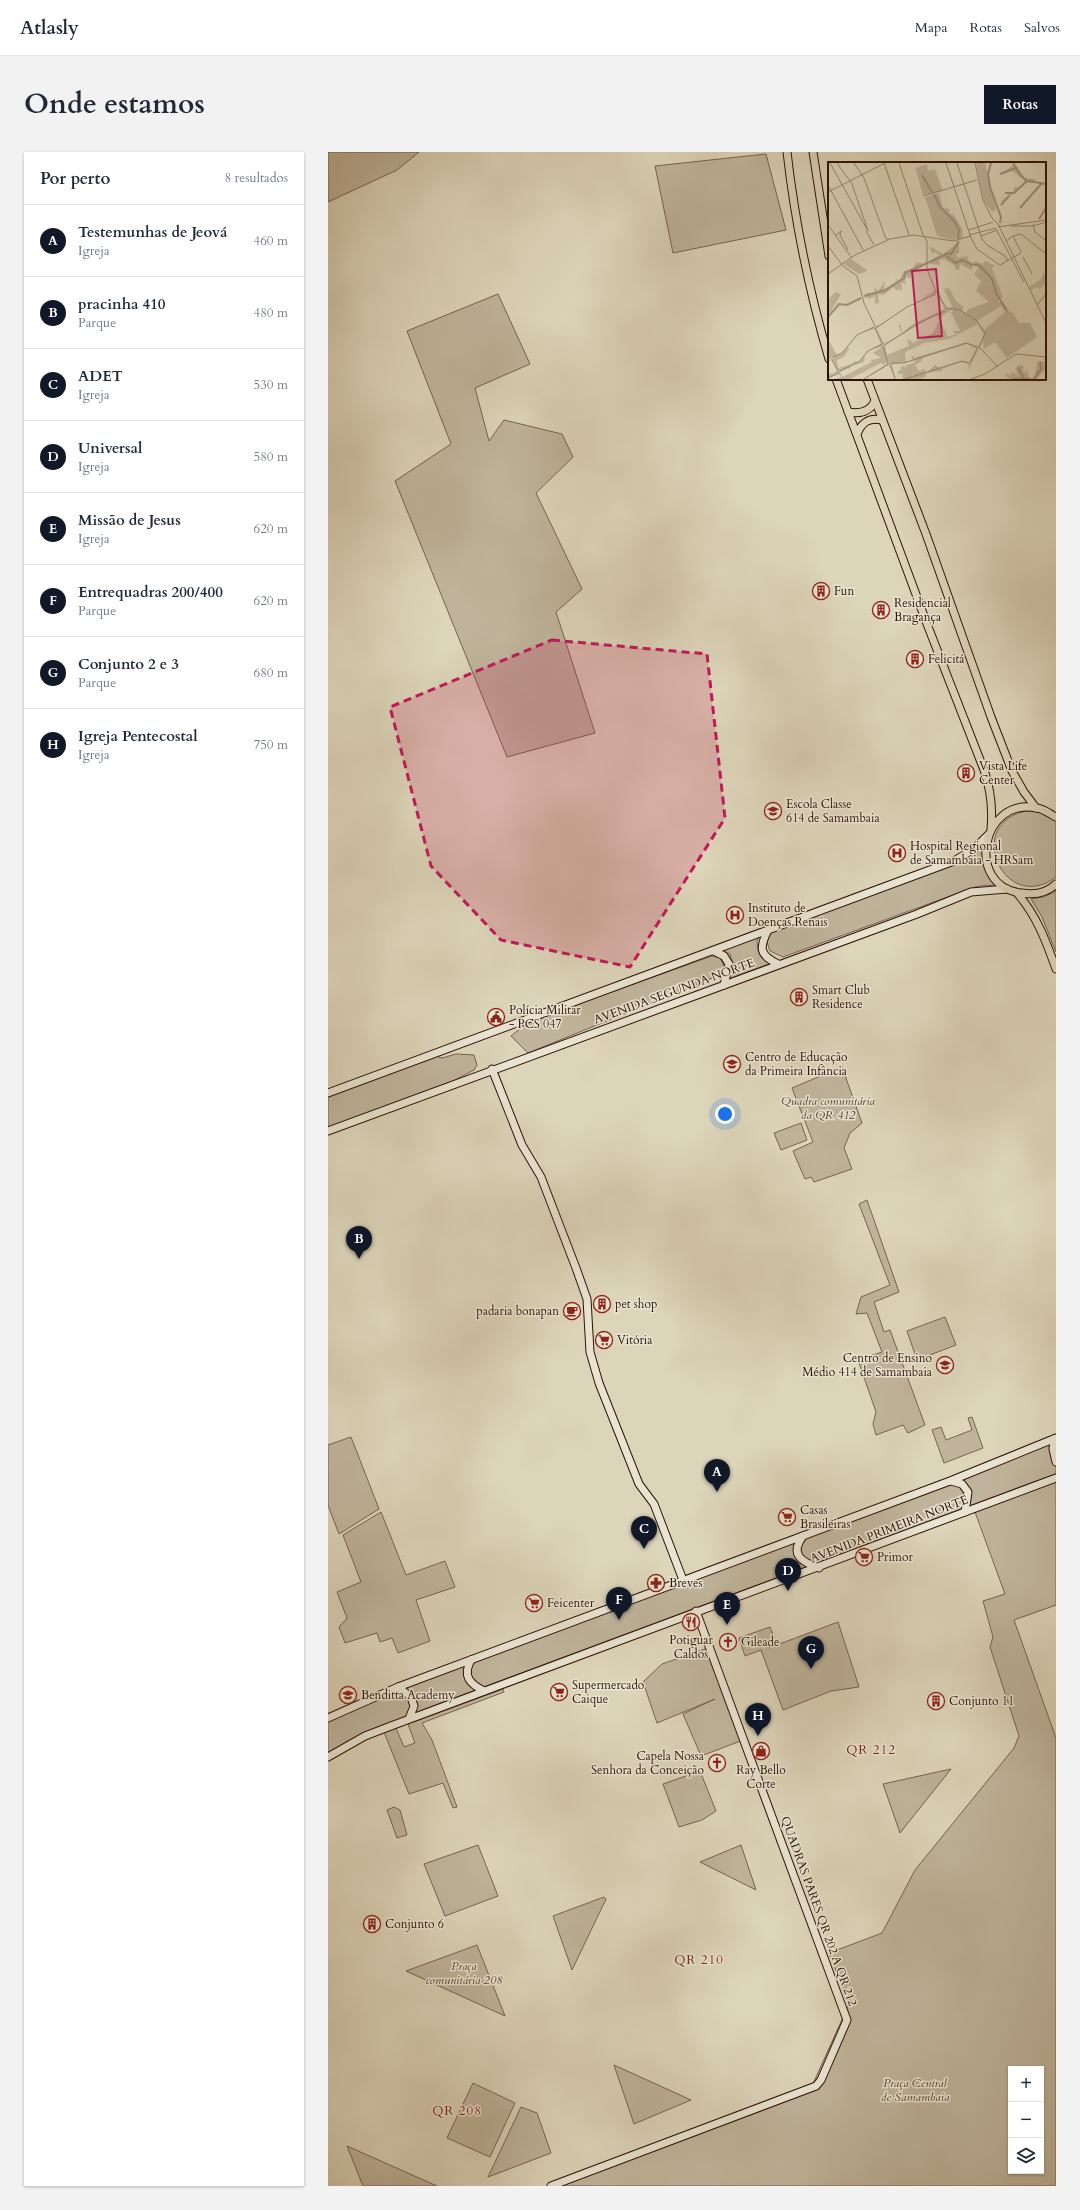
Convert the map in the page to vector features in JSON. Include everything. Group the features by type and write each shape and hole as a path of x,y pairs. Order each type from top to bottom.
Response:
{"main road":[{"path":"787,152 797,229 815,310 828,356"},
{"path":"813,152 828,250"},
{"path":"836,380 991,791 993,808 985,847 988,865 997,881 1007,889 1017,893 1030,894 1042,892 1056,884"},
{"path":"867,380 1007,758 1018,783 1039,809 1056,817"},
{"path":"848,412 861,413 871,409 875,401"},
{"path":"857,434 863,423 873,418 882,420"},
{"path":"989,832 1009,812 1039,809 1056,812"},
{"name":"AVENIDA SEGUNDA NORTE","path":"328,1093 954,861 974,849 989,832"},
{"name":"AVENIDA SEGUNDA NORTE","path":"328,1131 492,1069 917,914 971,892 1007,889"},
{"path":"1017,893 1031,909 1038,922 1056,969"},
{"path":"768,930 763,940 762,952 768,959 778,964"},
{"path":"714,951 724,956 729,964 724,985"},
{"path":"492,1069 522,1146 541,1177 585,1293 588,1307 590,1352 599,1383 639,1484 654,1504 683,1580"},
{"path":"1055,1438 1053,1449 1056,1462"},
{"name":"AVENIDA PRIMEIRA NORTE","path":"328,1718 398,1687 950,1481 1055,1438"},
{"name":"AVENIDA PRIMEIRA NORTE","path":"328,1757 365,1736 409,1719 696,1611 819,1568 1056,1478"},
{"path":"950,1481 958,1482 966,1488 969,1496 965,1512"},
{"path":"803,1536 797,1548 799,1558 804,1563 819,1568"},
{"name":"QUADRAS PARES QR 202 A QR 212","path":"551,2186 816,2086 822,2080 847,2020 696,1611"},
{"path":"471,1660 468,1666 467,1676 472,1684 484,1691"},
{"path":"398,1687 411,1696 414,1706 409,1719"}],"highlighted area":[{"path":"552,640 707,654 725,818 630,967 501,940 431,866 390,707"}],"green space":[{"path":"328,152 419,152 397,170 328,202"},
{"path":"766,154 786,230 673,253 655,166"},
{"path":"498,294 530,364 475,388 489,441 504,420 562,434 573,457 536,493 582,589 556,612 595,733 507,757 395,481 451,444 407,331"},
{"path":"1034,810 1056,819 1056,877 1037,886 1020,884 1006,875 997,861 994,845 998,829 1011,817"},
{"path":"983,844 984,862 991,877 998,887 988,885 975,887 783,957 770,951 766,939 772,931 940,869 976,852"},
{"path":"1056,891 1056,952 1042,917 1031,899 1043,897"},
{"path":"760,935 757,941 758,951 769,964 729,979 733,968 730,954 722,950"},
{"path":"712,956 720,958 724,966 720,975 528,1053 511,1036 528,1022"},
{"path":"456,1054 474,1055 477,1065 474,1070 455,1080 328,1127 328,1095 433,1055 442,1058"},
{"name":"Quadra comunitária da QR 412","path":"842,1067 862,1123 850,1133 844,1148 852,1169 814,1182 811,1177 805,1179 793,1151 813,1142 792,1088"},
{"path":"801,1123 807,1140 781,1150 774,1133"},
{"path":"867,1200 899,1292 874,1302 884,1332 890,1330 925,1425 908,1433 903,1425 876,1435 873,1424 876,1412 858,1360 882,1352 867,1313 856,1314 861,1297 890,1285 859,1204"},
{"path":"945,1317 956,1345 917,1360 907,1331"},
{"path":"972,1417 983,1448 944,1463 932,1430 941,1427 946,1440 972,1430 968,1418"},
{"path":"351,1437 379,1509 339,1534 328,1505 328,1445"},
{"path":"1056,1440 1056,1474 425,1709 347,1742 328,1754 328,1716"},
{"name":"Praça Central de Samambaia","path":"1056,1482 1056,1605 1014,1620 1056,1738 1056,2186 556,2186 812,2086 849,2004 829,1953 882,1933 915,1870 1014,1748 1019,1736 990,1647 993,1637 983,1601 1005,1594 975,1512"},
{"path":"381,1512 406,1575 445,1561 455,1587 416,1600 430,1641 398,1653 392,1638 380,1642 377,1633 345,1643 339,1627 347,1618 337,1592 361,1582 343,1535"},
{"path":"838,1622 859,1687 831,1691 783,1710 761,1650 745,1656 739,1638 770,1627 774,1637 769,1648"},
{"path":"705,1649 714,1654 746,1739 701,1756 683,1714 715,1699 657,1723 643,1682 662,1664"},
{"path":"503,1689 504,1692 422,1723 432,1740 457,1807 453,1808 443,1783 409,1794 384,1732 396,1728 404,1747 415,1743 408,1724"},
{"path":"951,1769 900,1833 883,1784"},
{"path":"700,1771 716,1811 702,1820 679,1827 663,1784"},
{"path":"394,1807 400,1810 407,1835 397,1838 387,1810"},
{"path":"478,1845 498,1896 445,1916 424,1864"},
{"path":"741,1845 756,1890 700,1862"},
{"path":"604,1897 606,1899 572,1970 553,1916"},
{"name":"Praça comunitária 208","path":"477,1945 505,2016 406,1971"},
{"path":"614,2065 691,2100 634,2124"},
{"path":"473,2083 515,2103 490,2157 447,2138"},
{"path":"521,2107 537,2113 551,2153 488,2177"},
{"path":"347,2146 437,2186 363,2186"}],"place":[{"name":"Fun","path":"821,591"},
{"name":"Residencial Bragança","path":"881,610"},
{"name":"Felicitá","path":"915,659"},
{"name":"Vista Life Center","path":"966,773"},
{"name":"Escola Classe 614 de Samambaia","path":"773,811"},
{"name":"Hospital Regional de Samambaia - HRSam","path":"897,853"},
{"name":"Instituto de Doenças Renais","path":"735,915"},
{"name":"Smart Club Residence","path":"799,997"},
{"name":"Polícia Militar - PCS 047","path":"496,1017"},
{"name":"Centro de Educação da Primeira Infância","path":"732,1064"},
{"name":"pracinha 410","path":"359,1259"},
{"name":"pet shop","path":"602,1304"},
{"name":"padaria bonapan","path":"572,1311"},
{"name":"Vitória","path":"604,1340"},
{"name":"Centro de Ensino Médio 414 de Samambaia","path":"945,1365"},
{"name":"Testemunhas de Jeová","path":"717,1492"},
{"name":"Casas Brasileiras","path":"787,1517"},
{"name":"ADET","path":"644,1549"},
{"name":"Primor","path":"864,1557"},
{"name":"Breves","path":"656,1583"},
{"name":"Universal","path":"788,1591"},
{"name":"Feicenter","path":"534,1603"},
{"name":"Entrequadras 200/400","path":"619,1620"},
{"name":"Potiguar Caldos","path":"691,1622"},
{"name":"Missão de Jesus","path":"727,1625"},
{"name":"Gileade","path":"728,1642"},
{"name":"Conjunto 2 e 3","path":"811,1669"},
{"name":"Supermercado Caique","path":"559,1692"},
{"name":"Benditta Academy","path":"348,1695"},
{"name":"Conjunto 11","path":"936,1701"},
{"name":"Igreja Pentecostal","path":"758,1736"},
{"name":"Ray Bello Corte","path":"761,1751"},
{"name":"Capela Nossa Senhora da Conceição","path":"717,1763"},
{"name":"Conjunto 6","path":"372,1924"}],"district":[{"name":"QR 212","path":"871,1749"},
{"name":"QR 210","path":"699,1959"},
{"name":"QR 208","path":"457,2110"}]}
